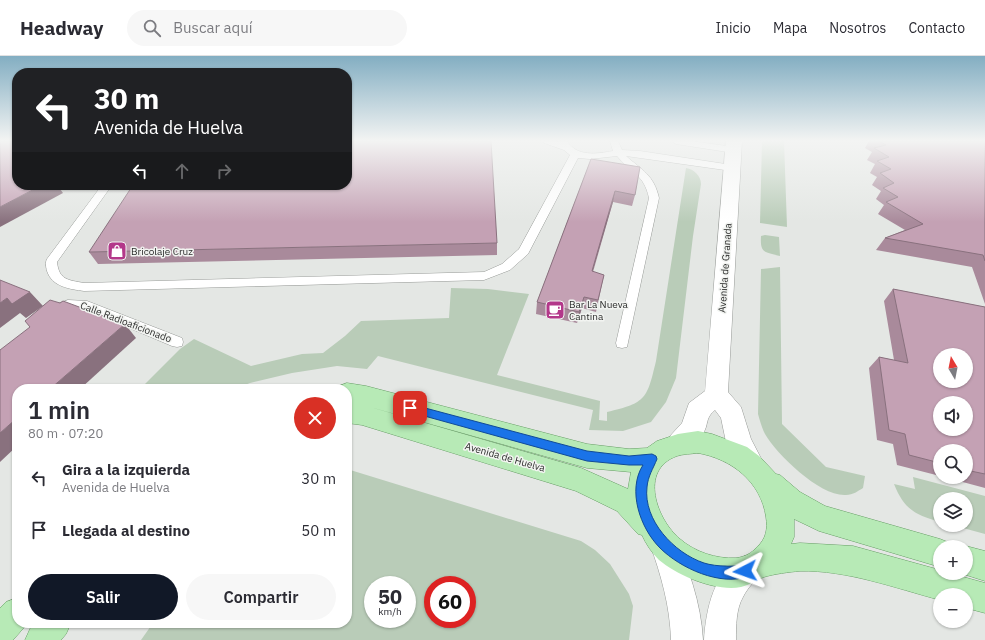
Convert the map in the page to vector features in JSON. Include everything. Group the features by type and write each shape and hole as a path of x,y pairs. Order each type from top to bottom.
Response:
{"main road":[{"path":"352,394 366,396 587,456 629,460 652,459"},
{"name":"Avenida de Huelva","path":"352,414 362,415 580,480 627,502 657,535"},
{"path":"933,551 820,518 790,501 759,472 735,453 716,445 698,442 680,443 664,449 652,459 644,473 641,489 643,508 657,535 682,558 702,568 724,573 800,556 853,561 985,598"},
{"path":"753,567 774,551 781,534 781,516 776,497 759,472"},
{"path":"973,563 985,566"},
{"path":"0,631 12,618"},
{"path":"41,640 51,628"}],"street":[{"name":"Avenida de Granada","path":"716,395 733,168"},
{"path":"680,443 693,428 698,410 716,395 732,414 739,442 759,472"},
{"path":"657,535 678,583 684,610 687,640"},
{"path":"720,640 724,606 730,590 738,577 753,567"}],"lane":[{"path":"103,190 51,262 51,272 57,280 68,285 84,287 484,276 501,270 515,262 524,251 565,168"},
{"path":"622,343 654,198 651,184 637,168"},
{"name":"Calle Radioaficionado","path":"53,311 68,304 83,304 176,342"}],"green space":[{"path":"687,168 696,173 700,178 701,184 693,236 676,378 666,402 651,422 623,431 589,430 593,410 378,356 367,369 337,366 292,373 247,384 145,384 180,349 194,339 251,366 302,354 323,353 361,321 449,318 451,288 488,289 529,294 497,375 600,401 599,420 607,421 607,412 638,402 643,397 650,383 656,361"},
{"path":"761,168 785,168 787,227 760,223"},
{"path":"765,235 779,237 780,256 762,249 761,236"},
{"path":"780,267 782,424 826,467 865,476 863,488 855,493 846,495 836,494 813,482 779,453 765,434 760,422 758,414 761,269"},
{"path":"352,471 581,541 595,550 610,564 629,594 633,606 629,640 141,640 149,628 352,628"},
{"path":"913,477 933,482 933,484 940,484 970,492 933,492 933,520 911,510 902,500 894,484 915,489"},
{"path":"973,493 985,496 985,534 973,531"}],"building":[{"path":"0,168 12,168 12,190 32,190 0,207"},
{"path":"352,168 493,168 497,243 89,252 130,190 352,190"},
{"path":"588,168 640,168 635,195 615,191 592,271 604,275 598,300 584,297 579,312 537,302"},
{"path":"890,168 985,168 985,261 983,255 885,238 923,224 886,202 898,197 883,188 894,183 880,173 891,169"},
{"path":"0,280 30,292 12,304 7,298 0,303"},
{"path":"893,289 985,307 985,474 973,471 973,444 933,444 933,461 909,455 905,434 889,430 879,357 908,363"},
{"path":"50,300 60,303 63,301 125,324 56,384 12,384 12,422 0,433 0,350 30,327 25,321"}],"place":[{"name":"Bricolaje Cruz","path":"117,251"},
{"name":"Bar La Nueva Cantina","path":"555,310"}],"route":[{"path":"410,408 587,456 607,459 652,459 644,473 641,489 643,508 651,526 664,544 682,558 702,568 724,573 745,571"}]}
